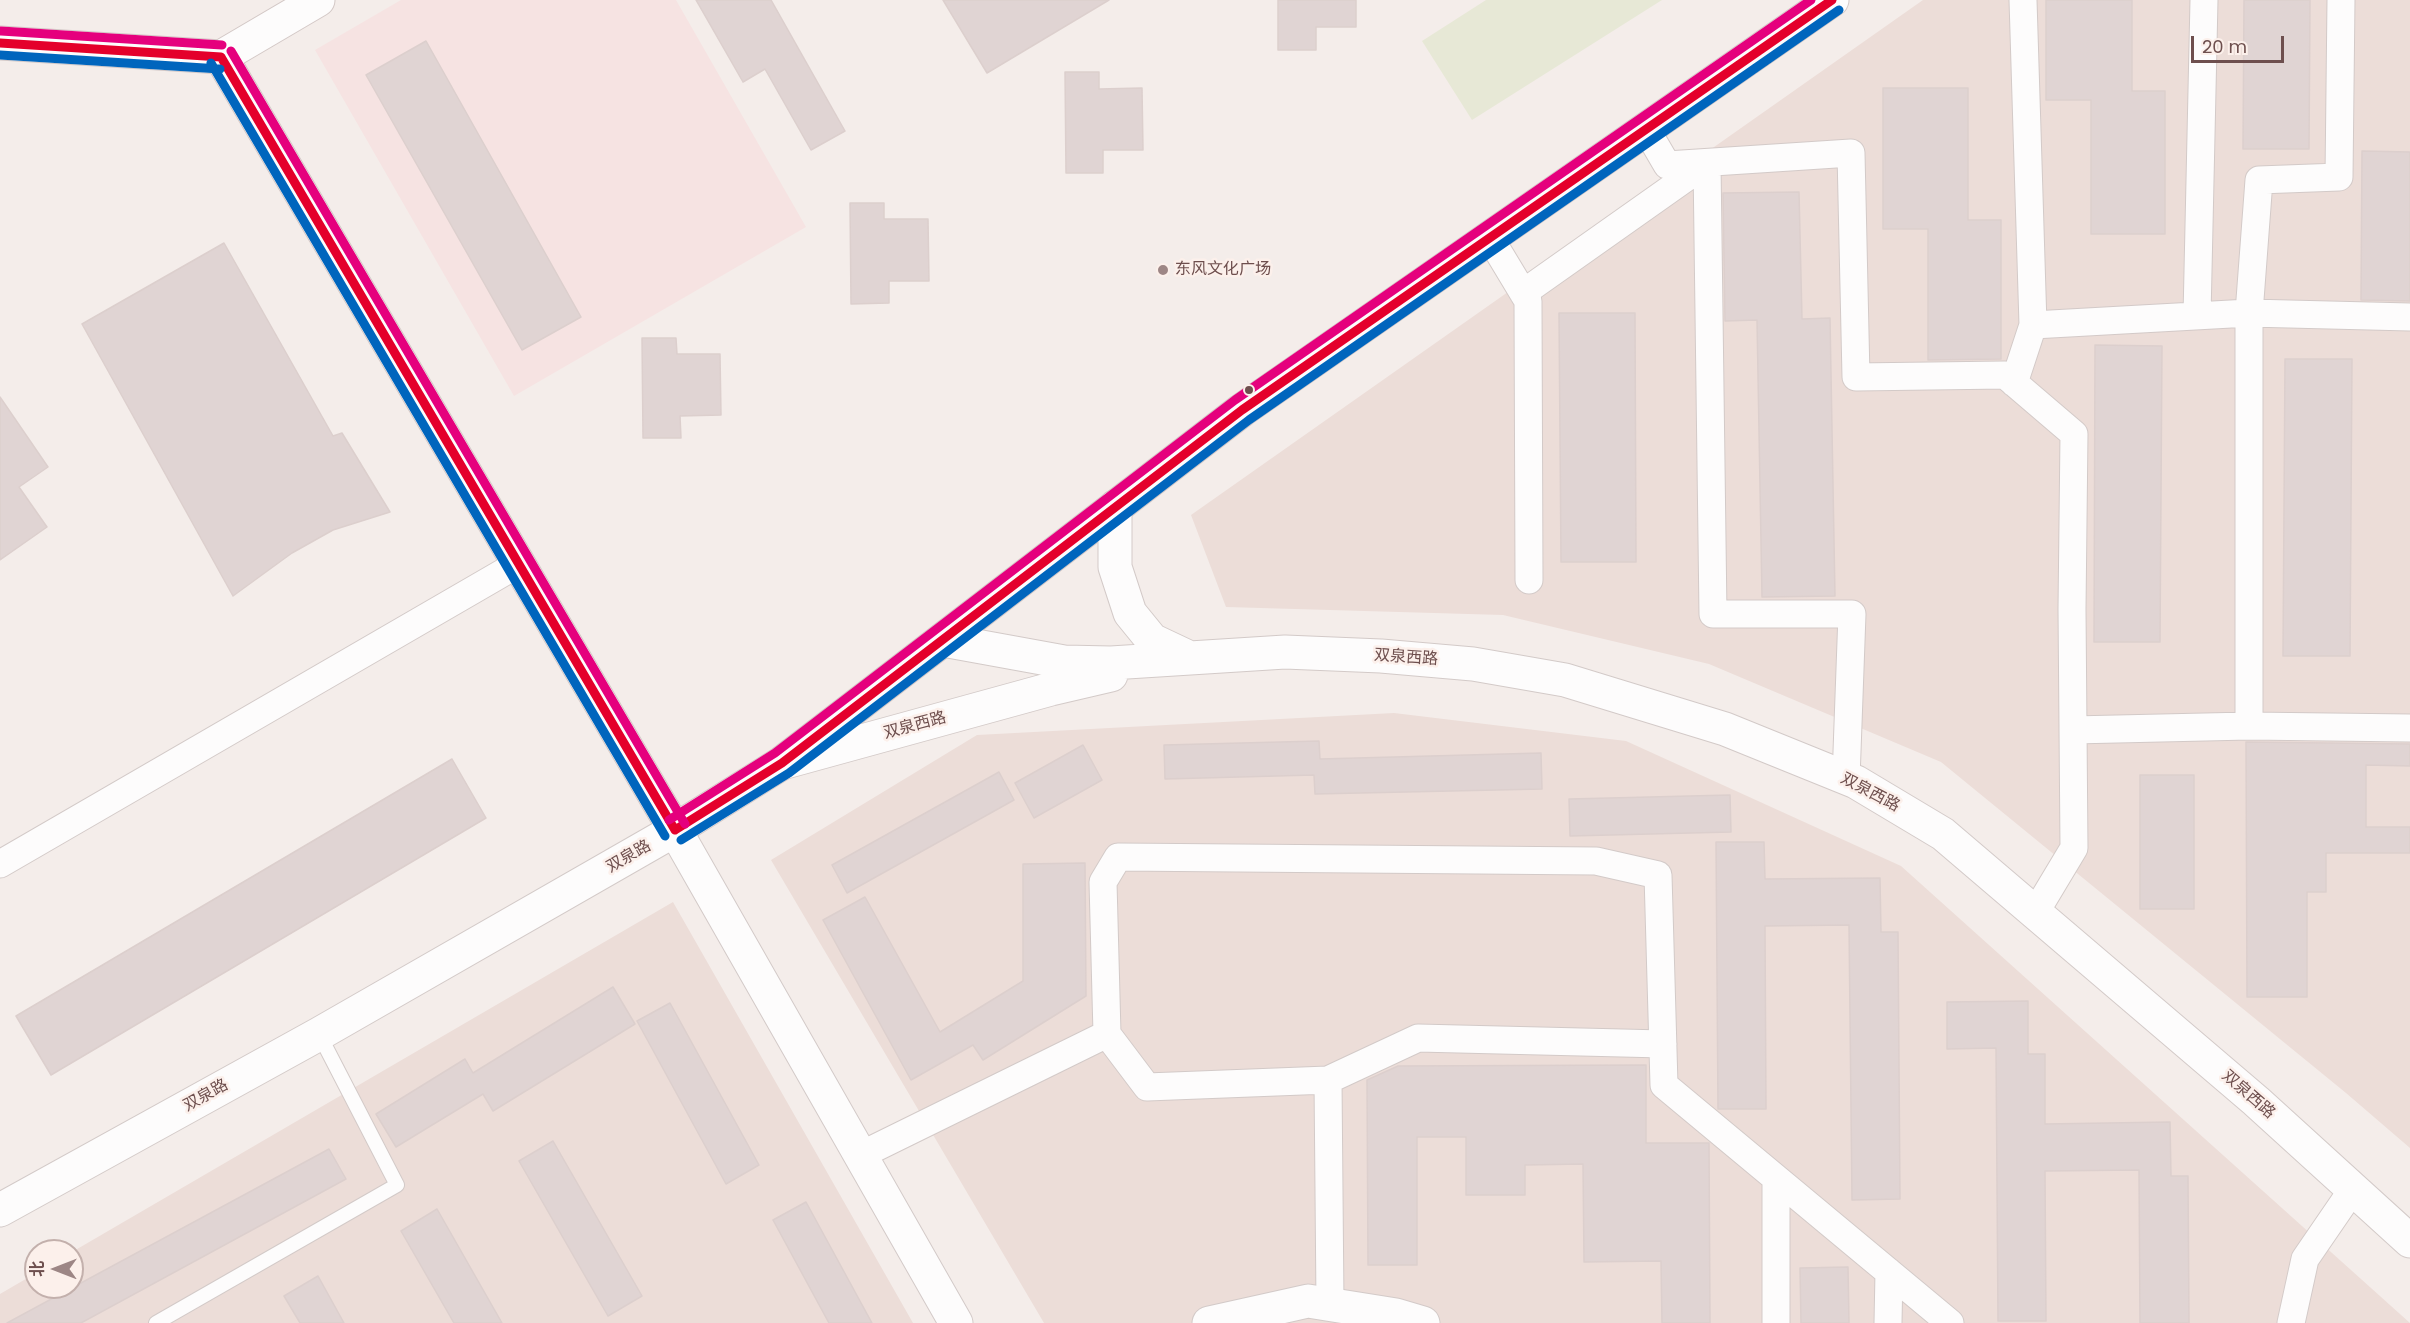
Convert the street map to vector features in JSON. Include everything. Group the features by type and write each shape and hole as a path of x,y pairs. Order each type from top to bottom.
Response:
{"street":[{"path":"0,43 221,57 318,0"},
{"name":"双泉路","path":"0,1210 319,1034 675,830 782,763 1242,410 1832,0"},
{"path":"2014,383 2033,325 2023,0"},
{"path":"2197,316 2204,0"},
{"path":"2249,726 2249,314 2259,180 2338,177 2341,0"},
{"path":"221,57 675,830 956,1323"},
{"path":"1646,129 1667,165 1851,153 1856,377 2005,375 2074,434 2074,848 2035,912"},
{"path":"1523,293 1707,163"},
{"path":"1707,163 1713,614 1852,614 1846,779"},
{"path":"1490,238 1528,301 1529,580"},
{"path":"2033,325 2249,314 2410,317"},
{"path":"1115,507 1115,567 1130,613 1152,640 1189,658"},
{"path":"0,864 518,564"},
{"name":"双泉西路","path":"943,640 1064,662 1111,663 1285,652 1381,656 1473,664 1565,680 1725,729 1856,782 1943,834 2256,1101 2410,1241"},
{"name":"双泉西路","path":"782,763 1051,689 1189,658"},
{"path":"2073,730 2249,726 2410,728"},
{"path":"1663,1044 1418,1038 1328,1080 1147,1087 1107,1034 1103,882 1118,857 1596,861 1658,875 1663,1044 1664,1085 1950,1323"},
{"path":"861,1155 1107,1034"},
{"path":"1328,1080 1330,1304"},
{"path":"1776,1178 1776,1323"},
{"path":"2291,1323 2305,1259 2353,1189"},
{"path":"1888,1323 1889,1272"},
{"path":"1209,1323 1308,1301 1396,1315 1423,1323"}],"lane":[{"path":"156,1323 397,1185 319,1034"}],"shaded area":[{"path":"401,0 676,0 806,227 514,396 315,50"},
{"path":"1923,0 2410,0 2410,1148 1941,762 1709,664 1503,615 1226,607 1191,515"},
{"path":"1394,713 1626,741 1901,866 2410,1323 1044,1323 771,860 977,735"},
{"path":"673,902 913,1323 0,1323 0,1294 24,1280 24,1299 84,1299 84,1245"}],"green space":[{"path":"1486,0 1662,0 1472,120 1422,41"}],"building":[{"path":"696,0 771,0 845,131 811,150 765,69 743,82"},
{"path":"943,0 1109,0 987,73"},
{"path":"1278,0 1356,0 1356,27 1316,27 1316,50 1278,50"},
{"path":"2046,0 2132,0 2132,91 2165,91 2165,234 2091,234 2091,100 2046,100"},
{"path":"2244,0 2310,0 2309,149 2243,149"},
{"path":"426,41 581,317 522,350 366,75"},
{"path":"1065,72 1099,72 1099,89 1142,88 1143,150 1103,150 1103,173 1066,173"},
{"path":"1883,88 1968,88 1968,220 2001,220 2001,359 1928,360 1928,229 1883,229"},
{"path":"2362,151 2410,152 2410,301 2361,300"},
{"path":"1799,192 1802,319 1830,318 1835,596 1762,597 1757,320 1725,321 1723,193"},
{"path":"850,203 884,203 884,219 928,219 929,281 889,281 889,303 851,304"},
{"path":"224,243 333,436 342,433 390,512 333,530 292,553 233,596 82,324"},
{"path":"1559,313 1635,313 1636,562 1561,562"},
{"path":"642,338 676,338 677,354 720,354 721,415 680,416 681,438 643,438"},
{"path":"2095,345 2162,346 2160,642 2094,642"},
{"path":"2285,359 2352,359 2350,656 2283,656"},
{"path":"0,397 48,467 19,487 47,527 0,560"},
{"path":"1319,741 1320,759 1541,753 1542,789 1315,794 1314,775 1165,779 1164,745"},
{"path":"2246,742 2410,744 2410,766 2366,765 2366,827 2410,827 2410,853 2326,853 2326,892 2307,892 2307,997 2247,997"},
{"path":"1083,745 1102,780 1034,818 1015,783"},
{"path":"452,759 486,818 51,1075 16,1016"},
{"path":"999,772 1014,800 847,893 832,865"},
{"path":"2140,775 2194,775 2194,909 2140,909"},
{"path":"1730,795 1731,832 1570,836 1569,799"},
{"path":"1716,842 1764,842 1765,879 1880,878 1881,932 1898,932 1900,1199 1852,1200 1849,925 1765,926 1766,1109 1718,1109"},
{"path":"1085,863 1086,996 983,1060 973,1045 911,1080 823,920 865,897 940,1032 1023,981 1023,864"},
{"path":"613,987 635,1024 493,1111 483,1094 396,1147 376,1114 465,1059 473,1073"},
{"path":"2028,1001 2028,1054 2045,1054 2045,1124 2170,1122 2171,1176 2188,1176 2189,1323 2140,1323 2139,1170 2045,1171 2046,1321 1998,1321 1996,1048 1947,1049 1947,1002"},
{"path":"670,1003 759,1165 726,1184 637,1021"},
{"path":"1646,1065 1646,1143 1709,1143 1710,1323 1662,1323 1661,1261 1584,1262 1583,1164 1525,1165 1525,1195 1466,1195 1466,1137 1417,1137 1417,1265 1368,1265 1367,1080 1398,1066"},
{"path":"553,1141 642,1296 608,1316 519,1161"},
{"path":"329,1149 346,1179 81,1323 7,1323 51,1299 84,1299 84,1281"},
{"path":"806,1202 872,1323 829,1323 773,1220"},
{"path":"437,1209 502,1323 454,1323 401,1231"},
{"path":"1848,1267 1849,1323 1801,1323 1800,1268"},
{"path":"318,1276 344,1323 300,1323 284,1296"}],"transit line":[{"path":"669,820 775,753 1235,400 1811,0"},
{"path":"675,830 782,763 1242,410 1832,0"},
{"path":"681,840 789,773 1249,420 1839,10"},
{"path":"1,31 222,45"},
{"path":"0,43 221,57"},
{"path":"231,51 685,824"},
{"path":"0,55 220,69"},
{"path":"221,57 675,830"},
{"path":"211,63 665,836"}],"place":[{"name":"东风文化广场","path":"1163,270"}]}
